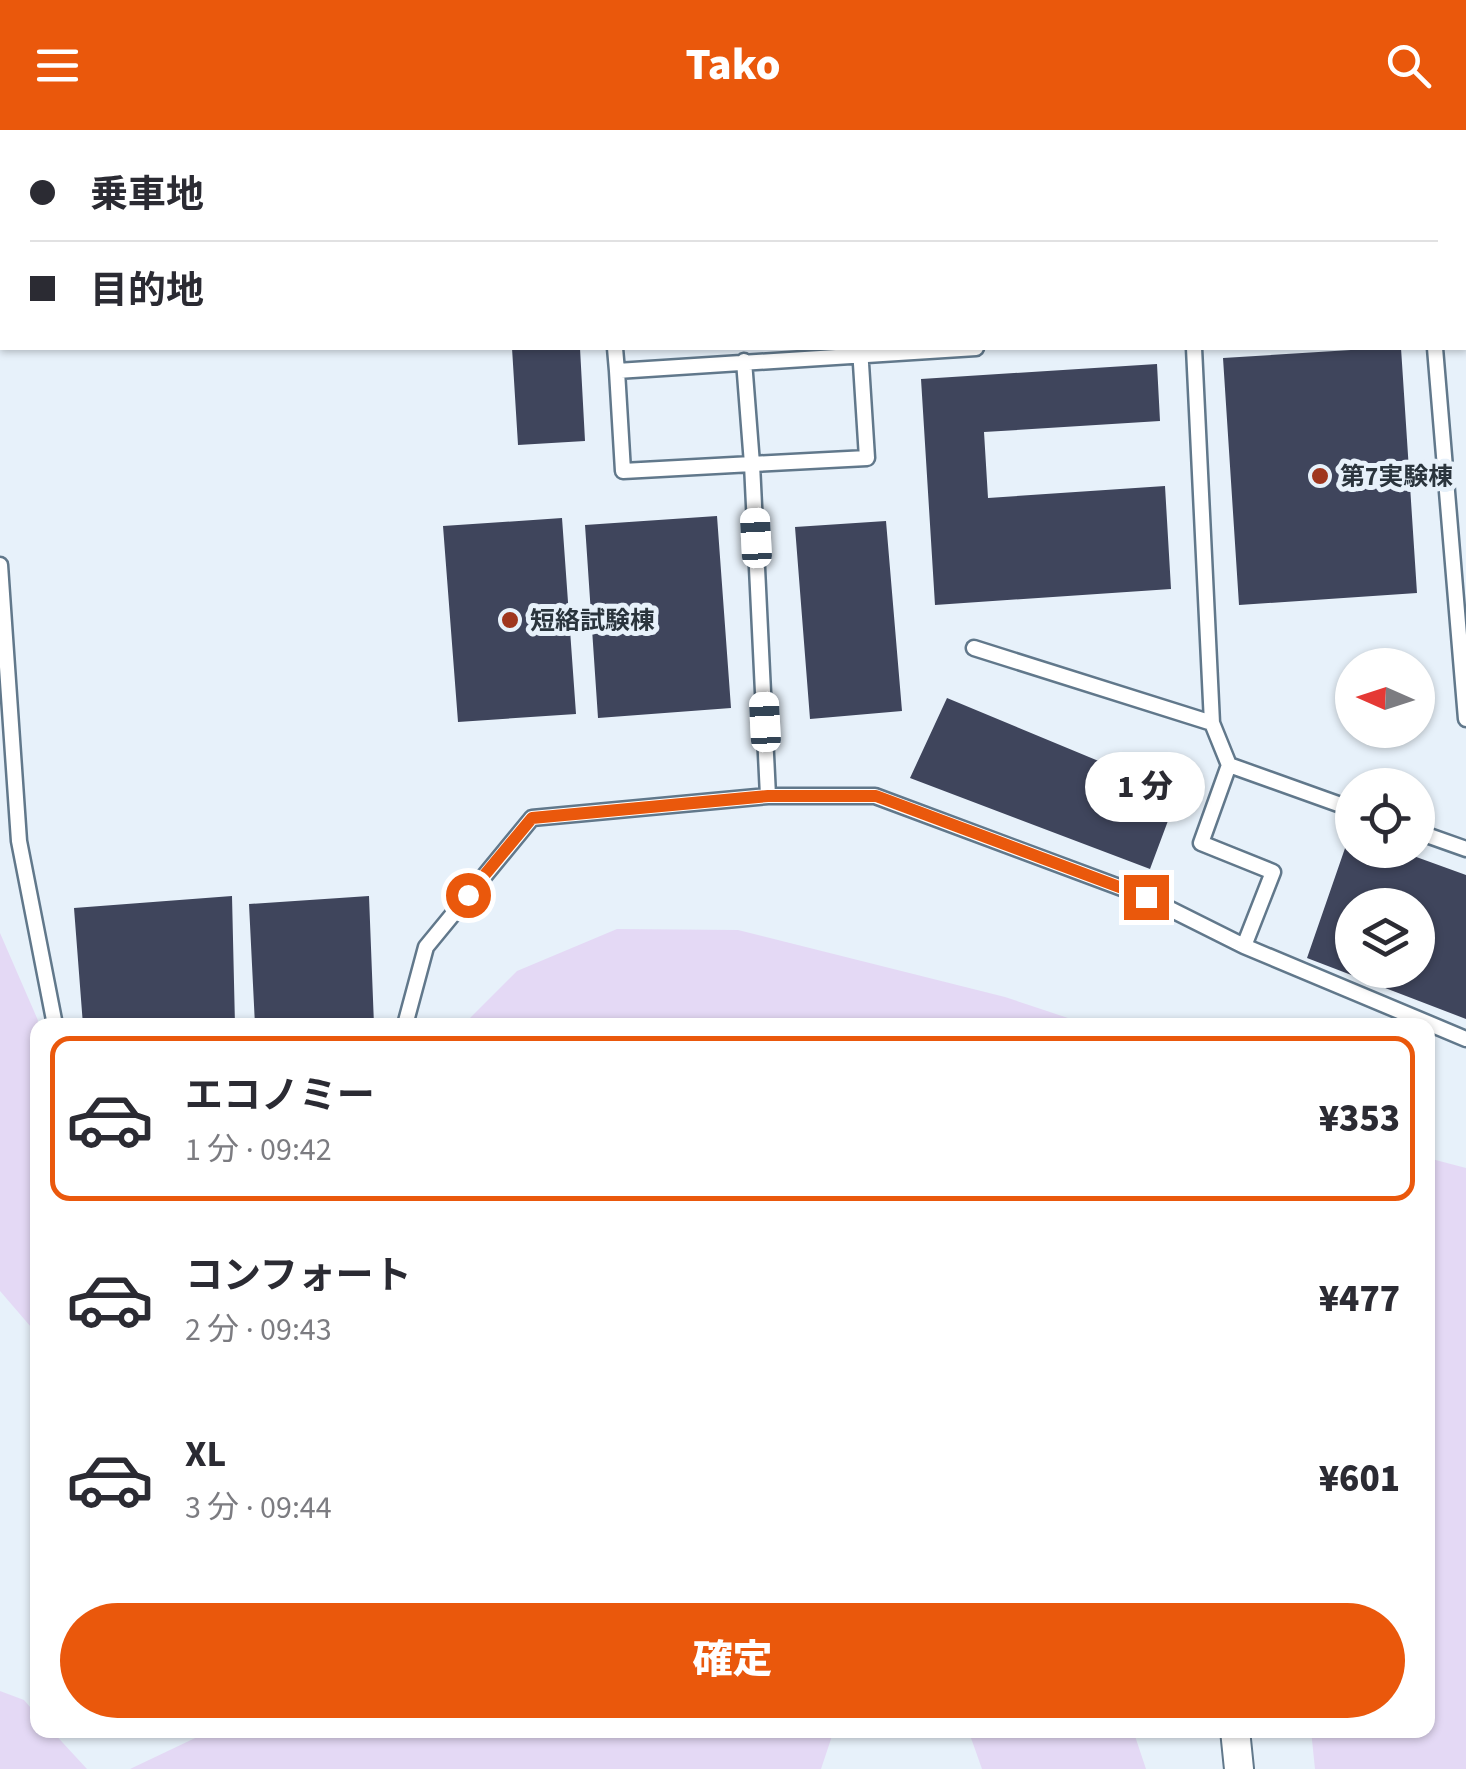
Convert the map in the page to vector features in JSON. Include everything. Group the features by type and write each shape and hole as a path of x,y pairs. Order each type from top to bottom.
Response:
{"street":[{"path":"1236,1738 1239,1769"}],"lane":[{"path":"616,350 623,471 867,458 861,351"},
{"path":"617,371 899,350"},
{"path":"1194,350 1212,723 1229,765 1201,843 1273,872 1244,946"},
{"path":"1435,350 1466,719"},
{"path":"744,362 768,796"},
{"path":"0,565 19,841 53,1018"},
{"path":"974,648 1212,723"},
{"path":"1229,765 1335,803"},
{"path":"408,1018 426,947 532,818 768,796 876,796 1146,897 1244,946 1416,1018"},
{"path":"1435,838 1466,849"},
{"path":"1435,1026 1466,1039"}],"shaded area":[{"path":"617,929 738,930 1005,997 1068,1018 470,1018 517,971"},
{"path":"0,933 37,1018 30,1018 30,1326 0,1291"},
{"path":"1435,1160 1466,1168 1466,1769 1315,1769 1312,1738 1435,1738"},
{"path":"0,1691 24,1700 30,1707 30,1738 58,1738 87,1769 0,1769"},
{"path":"195,1738 831,1738 821,1769 130,1769"},
{"path":"971,1738 1136,1738 1146,1769 982,1769"}],"building":[{"path":"512,350 580,350 585,441 518,445"},
{"name":"第7実験棟","path":"1401,350 1417,593 1239,605 1223,358"},
{"path":"1157,364 1160,421 984,432 988,498 1165,486 1171,589 935,605 921,379"},
{"path":"717,516 731,708 598,718 585,525"},
{"name":"短絡試験棟","path":"562,518 576,714 458,722 443,526"},
{"path":"886,521 902,711 810,719 795,527"},
{"path":"947,698 1178,794 1150,869 910,778"},
{"path":"1435,864 1466,875 1466,1019 1385,988 1435,988 1435,888 1335,888 1335,969 1307,958 1338,868 1435,868"},
{"path":"232,896 235,1018 82,1018 74,908"},
{"path":"369,896 374,1018 255,1018 249,904"}],"place":[{"name":"第7実験棟","path":"1320,476"},
{"name":"短絡試験棟","path":"510,620"}],"route":[{"path":"468,895 532,818 768,796 876,796 1146,897"}]}
